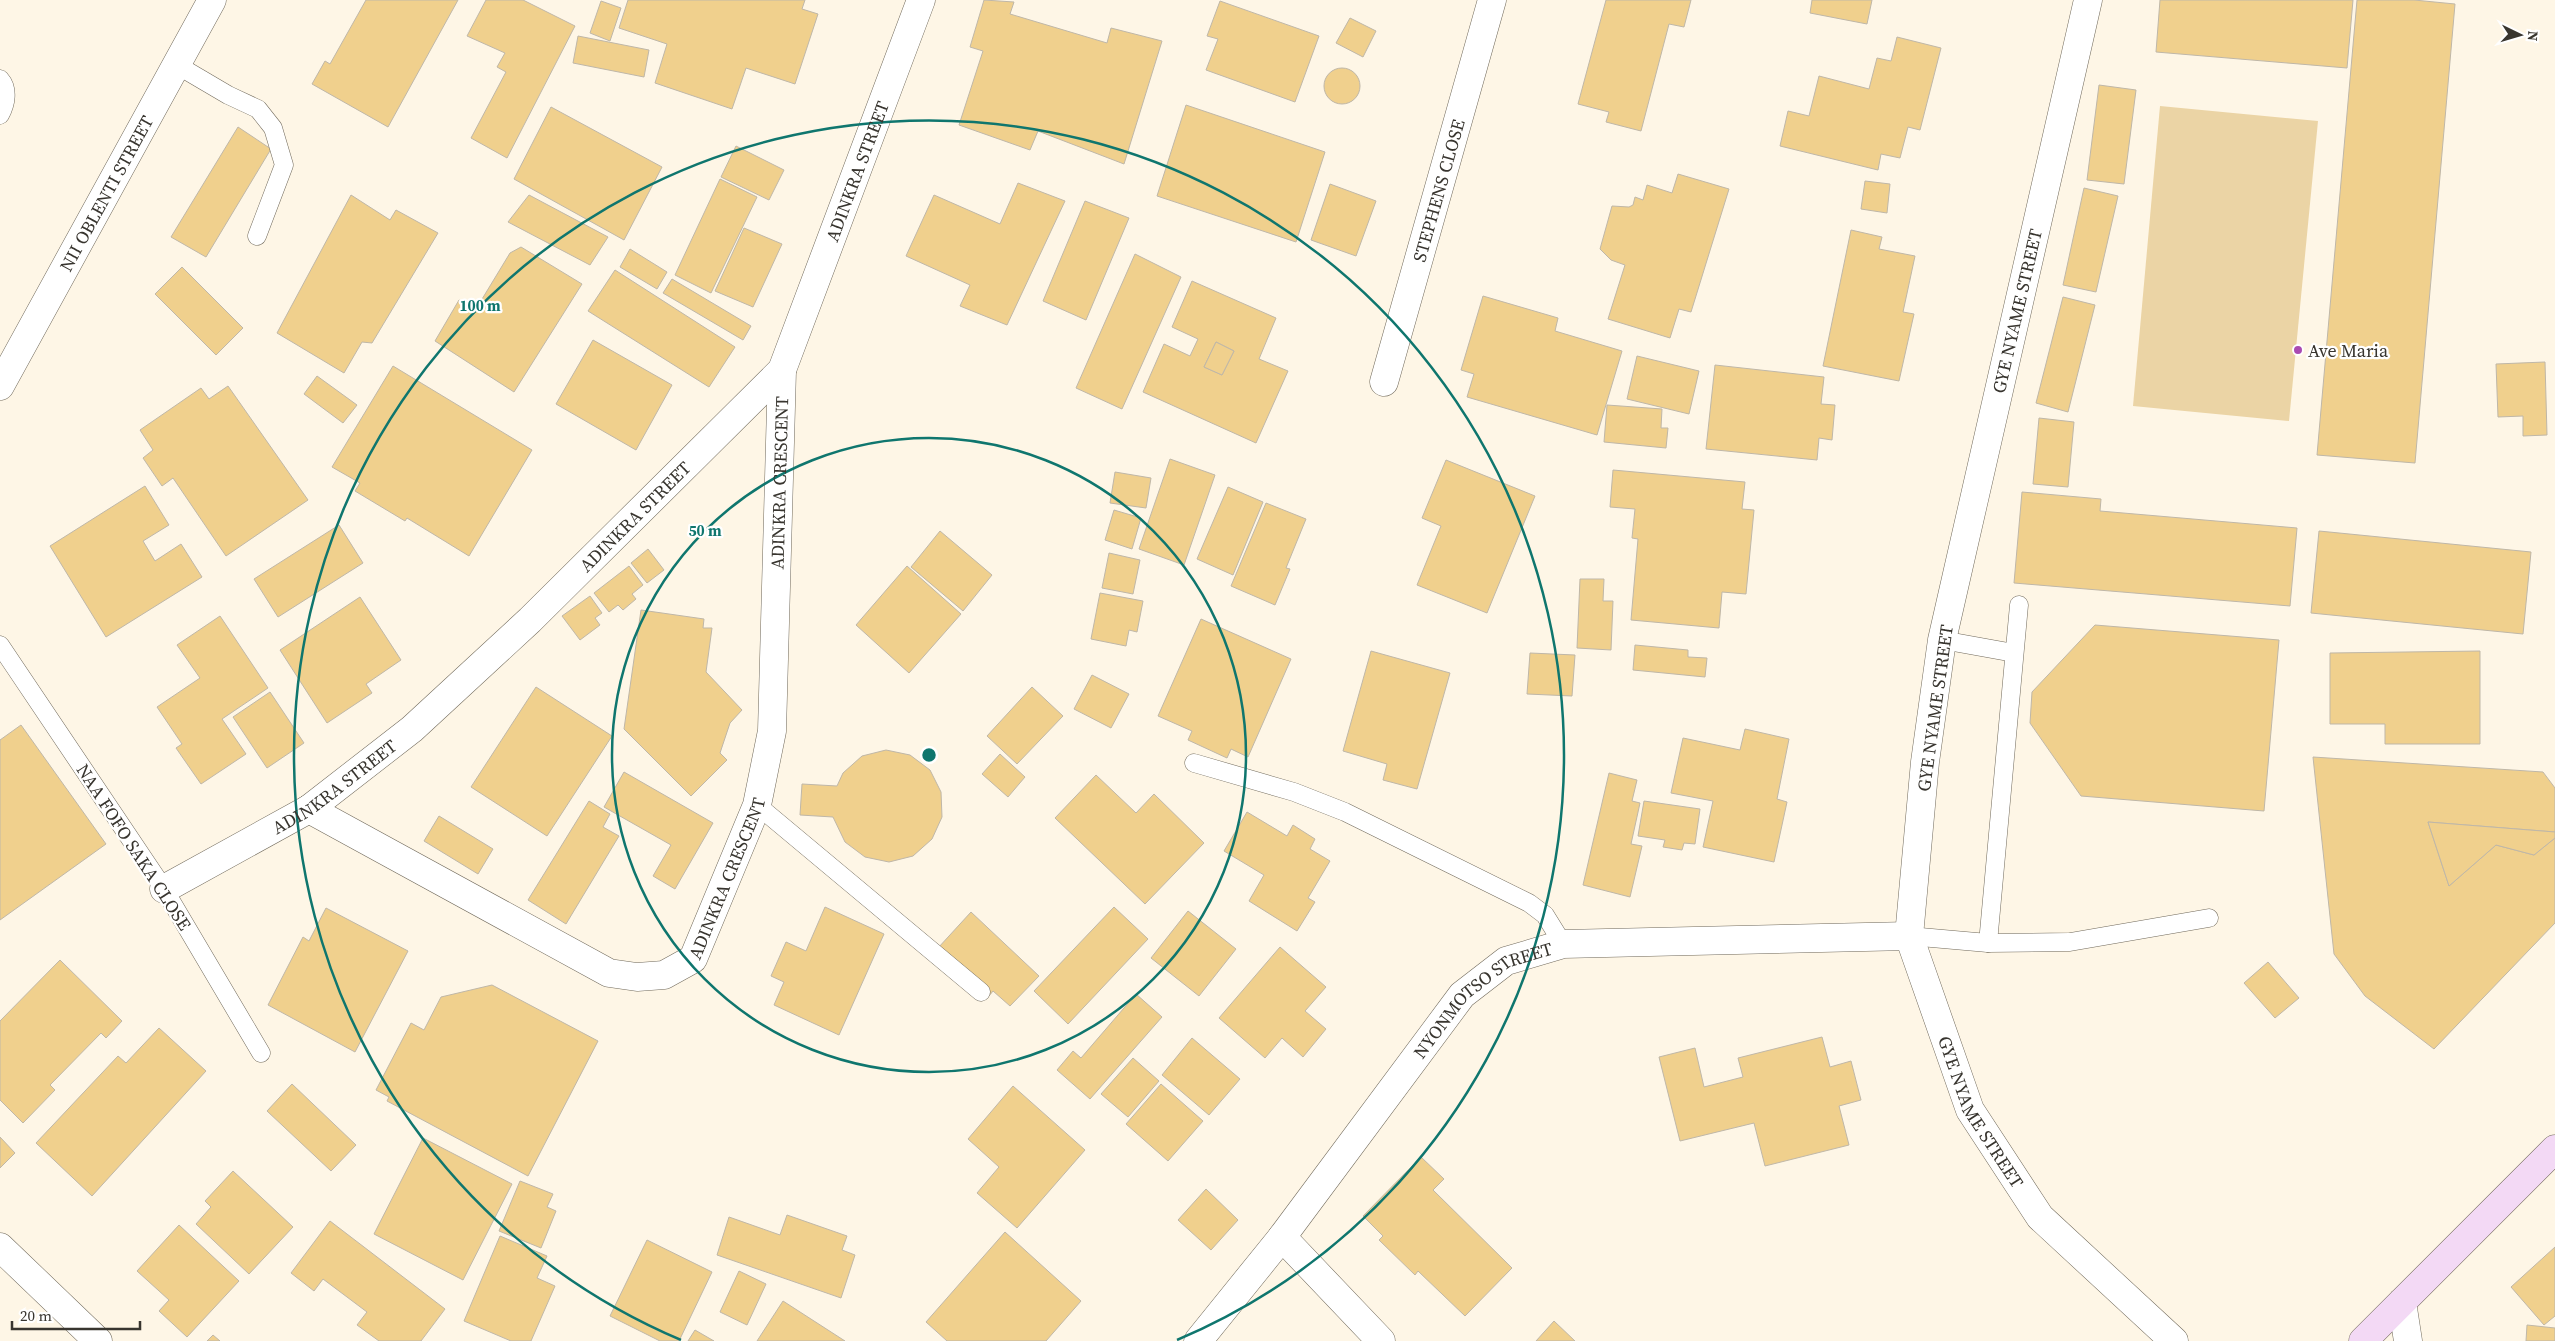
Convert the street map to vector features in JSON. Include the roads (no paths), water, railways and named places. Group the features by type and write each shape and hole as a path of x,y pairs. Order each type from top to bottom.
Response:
{"main road":[{"path":"2363,1341 2555,1149"}],"street":[{"name":"NII OBLENTI STREET","path":"0,386 212,0"},
{"name":"ADINKRA STREET","path":"164,889 309,809 412,729 530,620 782,370 921,0"},
{"name":"STEPHENS CLOSE","path":"1384,382 1492,0"},
{"name":"GYE NYAME STREET","path":"2088,0 1942,640 1925,762 1909,936 1970,1110 1975,1118 2040,1217 2174,1341"},
{"name":"ADINKRA CRESCENT","path":"309,809 609,972 637,977 664,975 693,959 757,806 772,730 782,370"},
{"name":"NYONMOTSO STREET","path":"1198,1341 1282,1237 1462,995 1506,961 1563,944 1909,936"},
{"path":"1282,1237 1381,1341"},
{"path":"0,1247 98,1341"},
{"path":"2402,1302 2408,1341"}],"lane":[{"path":"177,65 228,95 258,109 273,128 284,165 257,236"},
{"path":"0,79 4,84 6,97 0,115"},
{"path":"1988,943 2019,605"},
{"path":"1942,640 2014,654"},
{"name":"NAA FOFO SAKA CLOSE","path":"0,645 164,889 261,1053"},
{"path":"1194,763 1294,792 1354,816 1529,903 1545,915 1563,944"},
{"path":"757,806 981,992"},
{"path":"1909,936 1988,943 2070,942 2209,918"}],"place":[{"name":"Ave Maria","path":"2298,350"}]}
